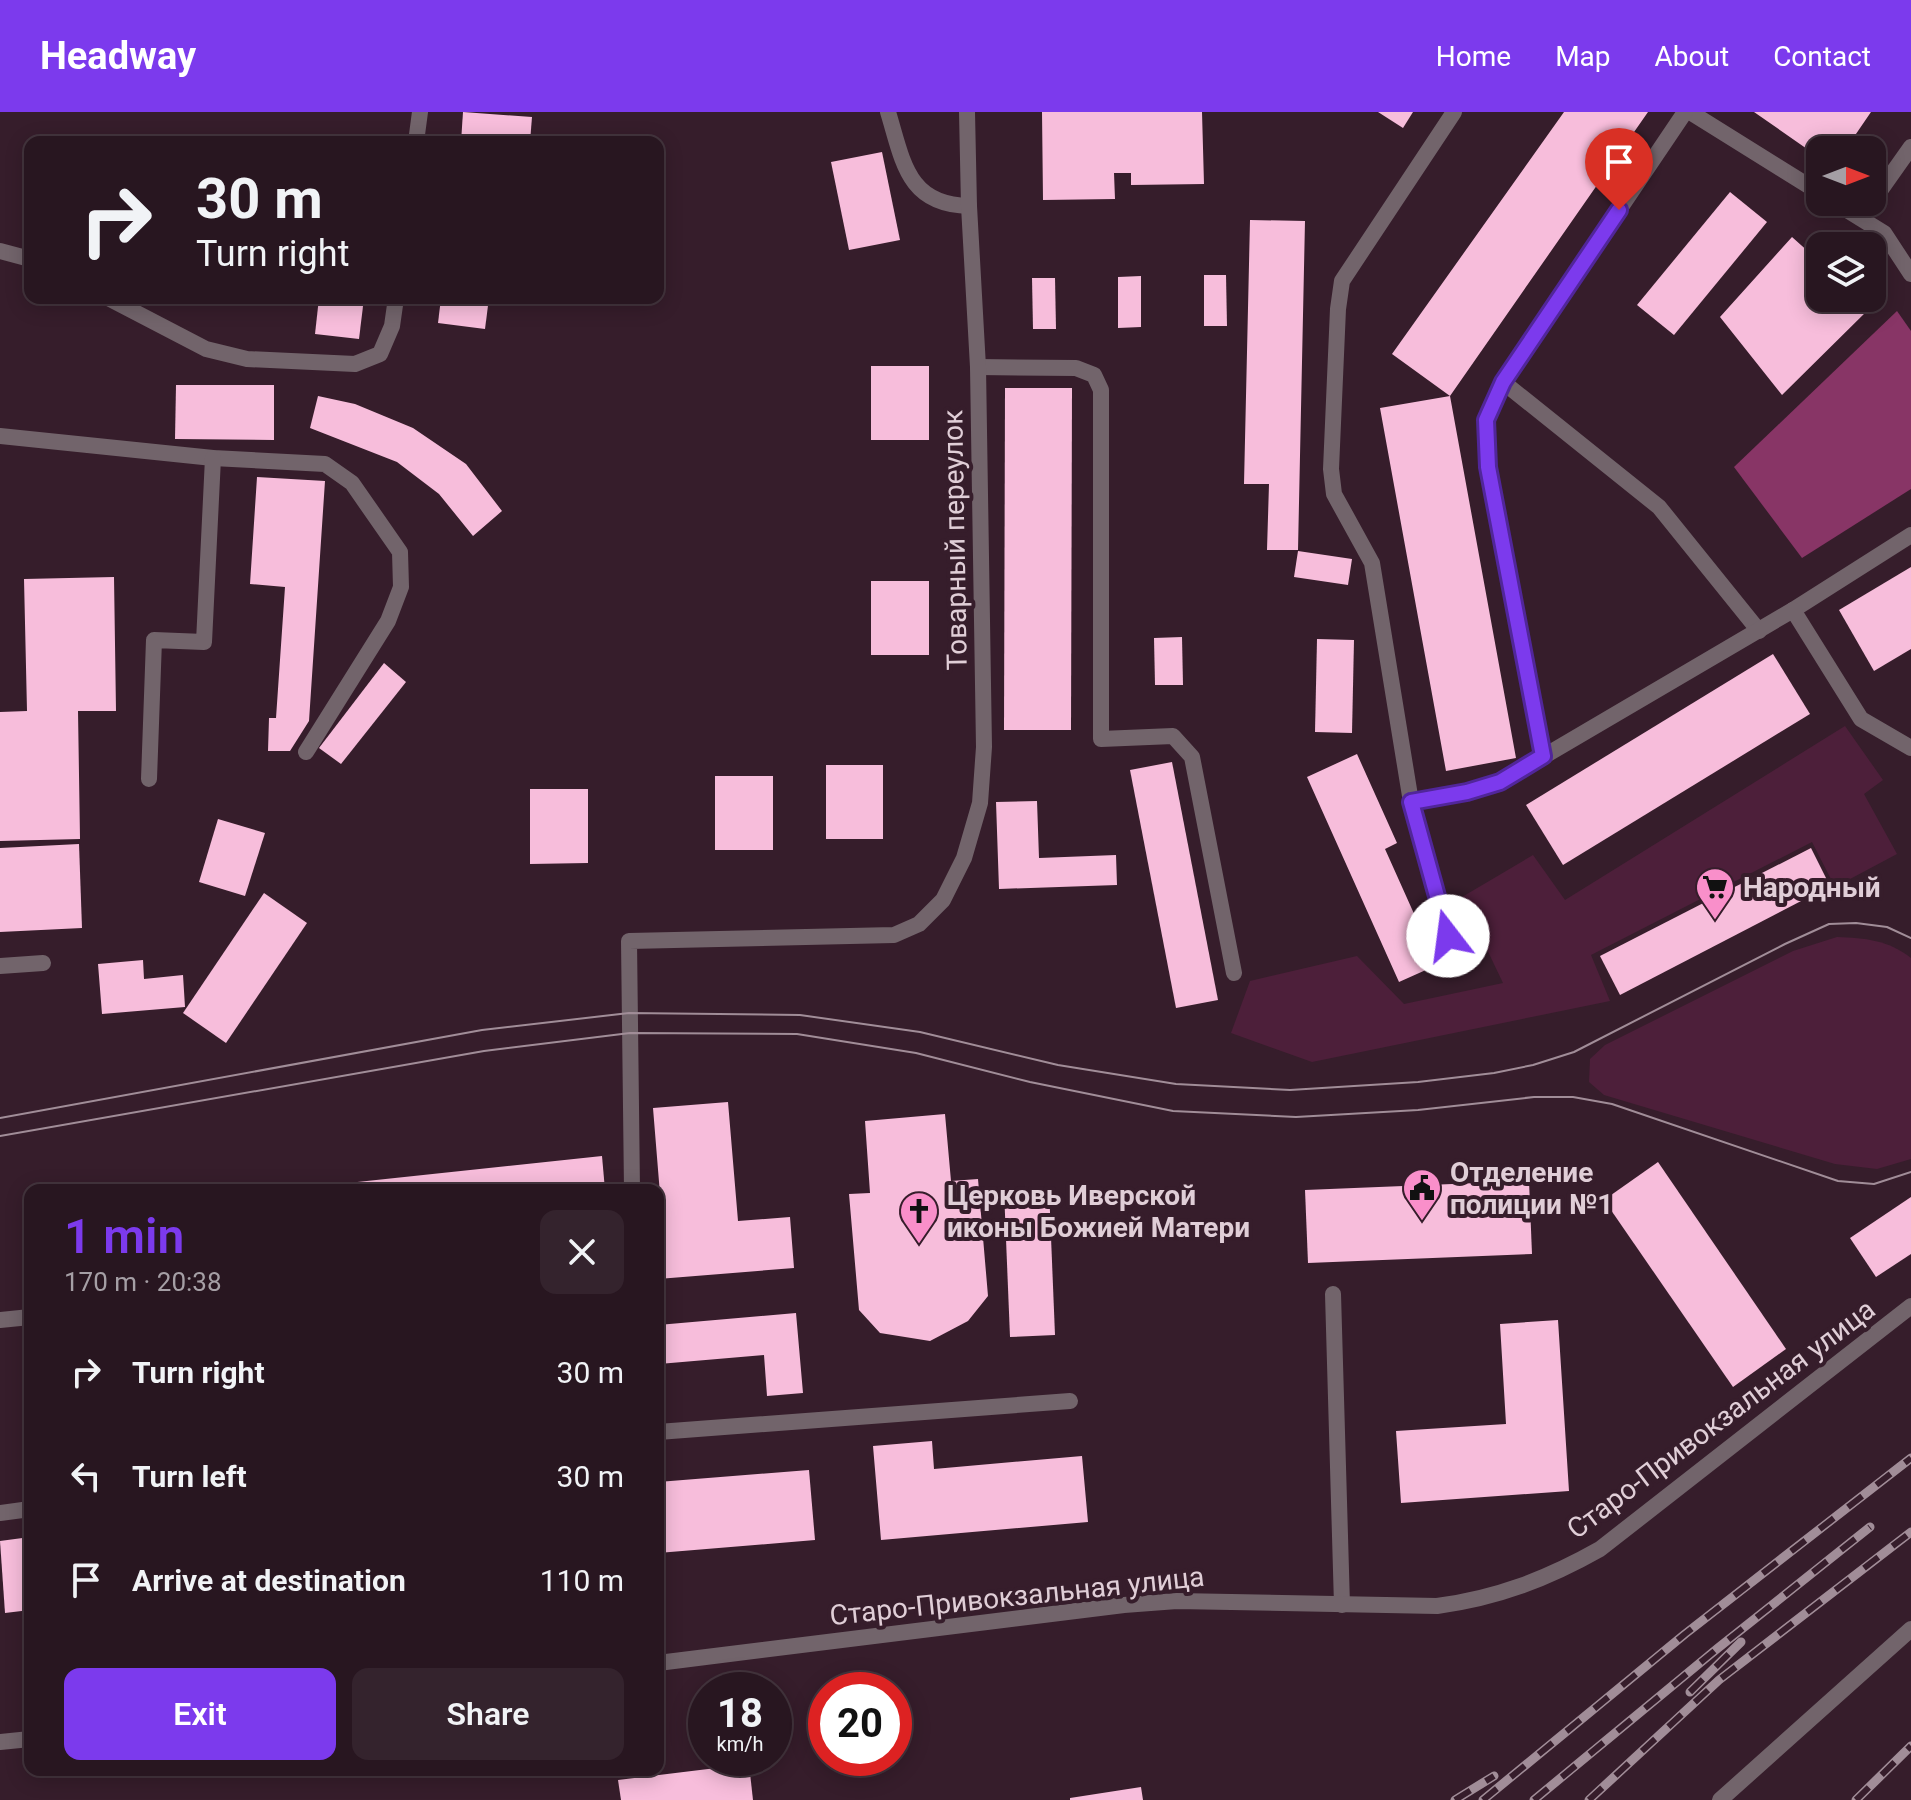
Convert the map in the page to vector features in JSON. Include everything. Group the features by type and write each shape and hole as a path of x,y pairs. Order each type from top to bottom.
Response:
{"street":[{"path":"417,136 420,112"},
{"path":"888,112 906,171 919,189 933,201 969,206"},
{"name":"Товарный переулок","path":"632,1184 629,941 894,935 919,924 943,900 964,858 980,803 984,747 978,367 967,112"},
{"path":"1448,936 1411,802 1372,563 1334,494 1331,469 1342,281 1454,112"},
{"path":"1543,756 1488,467 1486,420 1503,382 1688,112 1806,184"},
{"path":"1886,182 1911,147"},
{"path":"1857,216 1884,233 1911,274"},
{"path":"0,251 24,257"},
{"path":"120,304 206,349 247,359 355,364 380,354 392,326 395,304"},
{"path":"978,367 1076,368 1094,375 1101,390 1101,739 1173,736 1192,757 1234,973"},
{"path":"1503,382 1659,507 1759,631"},
{"path":"0,436 213,458 325,464 352,483 400,552 401,587 388,621 306,752"},
{"path":"149,779 154,640 204,642 213,458"},
{"path":"1411,802 1467,792 1500,782 1759,631 1911,535"},
{"path":"1793,610 1861,719 1911,748"},
{"path":"0,966 43,963"},
{"path":"1333,1294 1342,1605"},
{"name":"Старо-Привокзальная улица","path":"664,1662 1177,1601 1437,1606 1478,1601 1560,1572 1600,1549 1911,1306"},
{"path":"0,1320 24,1318"},
{"path":"664,1432 1070,1401"},
{"path":"0,1513 24,1510"},
{"path":"1720,1800 1911,1629"},
{"path":"0,1742 24,1740"}],"shaded area":[{"path":"1897,311 1911,331 1911,489 1802,558 1734,467"},
{"path":"1845,726 1883,780 1864,794 1897,854 1835,887 1812,842 1591,955 1610,1001 1312,1062 1231,1033 1250,981 1357,956 1404,1004 1503,983 1462,897 1533,855 1565,900"},
{"path":"1837,937 1876,941 1894,947 1911,958 1911,1159 1877,1169 1835,1164 1604,1095 1589,1082 1590,1059 1605,1045 1793,951"}],"building":[{"path":"463,112 532,117 530,136 461,136"},
{"path":"1042,112 1202,112 1204,184 1131,185 1131,173 1114,173 1115,199 1043,200"},
{"path":"1378,112 1413,112 1403,128"},
{"path":"1564,112 1648,112 1450,396 1392,354"},
{"path":"1754,112 1871,112 1855,136 1806,136 1806,148"},
{"path":"882,152 900,240 849,250 831,162"},
{"path":"1730,192 1767,222 1674,335 1637,305"},
{"path":"1250,220 1305,221 1298,550 1267,550 1269,484 1244,484"},
{"path":"1792,237 1806,250 1806,312 1866,312 1782,395 1720,317"},
{"path":"1204,275 1226,275 1227,326 1204,326"},
{"path":"1141,276 1141,327 1118,328 1118,277"},
{"path":"1032,278 1055,278 1056,329 1033,329"},
{"path":"318,304 363,304 359,339 315,334"},
{"path":"440,304 488,304 485,329 438,323"},
{"path":"871,366 929,366 929,440 871,440"},
{"path":"176,385 274,385 274,440 175,439"},
{"path":"1005,388 1072,388 1071,730 1004,730"},
{"path":"318,396 355,404 413,428 466,464 502,511 473,536 439,494 397,462 310,428"},
{"path":"1450,396 1516,758 1446,771 1380,408"},
{"path":"257,477 325,481 309,721 290,751 268,751 269,718 276,718 285,587 250,584"},
{"path":"1298,551 1352,559 1348,585 1294,577"},
{"path":"1911,567 1911,649 1874,671 1839,610"},
{"path":"114,577 116,711 78,711 80,839 0,841 0,712 27,711 24,579"},
{"path":"871,581 929,581 929,655 871,655"},
{"path":"1182,637 1183,685 1155,685 1154,638"},
{"path":"1317,639 1354,640 1352,733 1315,732"},
{"path":"1773,654 1810,714 1563,865 1526,805"},
{"path":"384,663 406,682 341,764 319,748"},
{"path":"1357,754 1397,843 1385,849 1437,965 1399,982 1307,777"},
{"path":"1172,762 1218,1000 1176,1008 1130,770"},
{"path":"826,765 883,765 883,839 826,839"},
{"path":"715,776 773,776 773,850 715,850"},
{"path":"530,789 588,789 588,863 530,864"},
{"path":"1037,801 1039,858 1116,855 1117,885 999,889 996,802"},
{"path":"218,819 265,833 245,896 199,882"},
{"path":"79,844 82,928 0,932 0,848"},
{"name":"Народный","path":"1811,848 1830,886 1620,995 1600,956"},
{"path":"264,893 307,923 226,1043 183,1013"},
{"path":"143,960 144,979 183,975 185,1007 102,1014 98,964"},
{"path":"728,1102 738,1221 790,1217 794,1268 664,1279 664,1184 659,1184 653,1108"},
{"name":"Церковь Иверской иконы Божией Матери","path":"945,1114 951,1181 978,1179 988,1296 968,1321 930,1341 880,1333 859,1310 849,1194 870,1193 865,1121"},
{"path":"602,1156 604,1184 339,1184"},
{"path":"1658,1162 1786,1349 1733,1387 1604,1200"},
{"path":"1529,1181 1532,1254 1308,1263 1305,1190"},
{"path":"1049,1188 1055,1335 1010,1337 1004,1190"},
{"path":"1911,1197 1911,1254 1876,1277 1850,1238"},
{"path":"796,1313 803,1393 767,1396 764,1355 664,1364 664,1324"},
{"path":"1558,1320 1569,1491 1401,1503 1396,1431 1506,1424 1500,1324"},
{"path":"932,1441 934,1469 1082,1456 1088,1522 881,1540 873,1446"},
{"path":"809,1470 815,1540 664,1553 664,1482"},
{"path":"24,1538 24,1611 5,1613 0,1541"},
{"path":"688,1771 688,1776 750,1776 753,1800 621,1800 618,1780"},
{"path":"1141,1787 1143,1800 1070,1800 1070,1798"}],"tram line":[{"path":"0,1118 482,1030 629,1013 800,1015 920,1032 1058,1065 1176,1084 1290,1090 1418,1082 1494,1073 1574,1052 1829,924 1887,927 1911,938"},
{"path":"0,1136 484,1051 630,1033 797,1034 916,1053 1030,1082 1173,1111 1296,1117 1418,1110 1534,1097 1573,1097 1612,1104 1838,1181 1874,1184 1911,1172"}],"railway":[{"path":"1483,1800 1685,1634 1911,1458"},
{"path":"1534,1800 1870,1527"},
{"path":"1589,1800 1719,1680 1911,1532"},
{"path":"1690,1692 1741,1642"},
{"path":"1856,1800 1911,1746"},
{"path":"1455,1800 1494,1776"}],"place":[{"name":"Народный","path":"1715,921"},
{"name":"Отделение полиции №1","path":"1422,1222"},
{"name":"Церковь Иверской иконы Божией Матери","path":"919,1245"}],"route":[{"path":"1448,936 1411,802 1467,792 1500,782 1543,756 1488,467 1486,420 1503,382 1619,210"}]}
